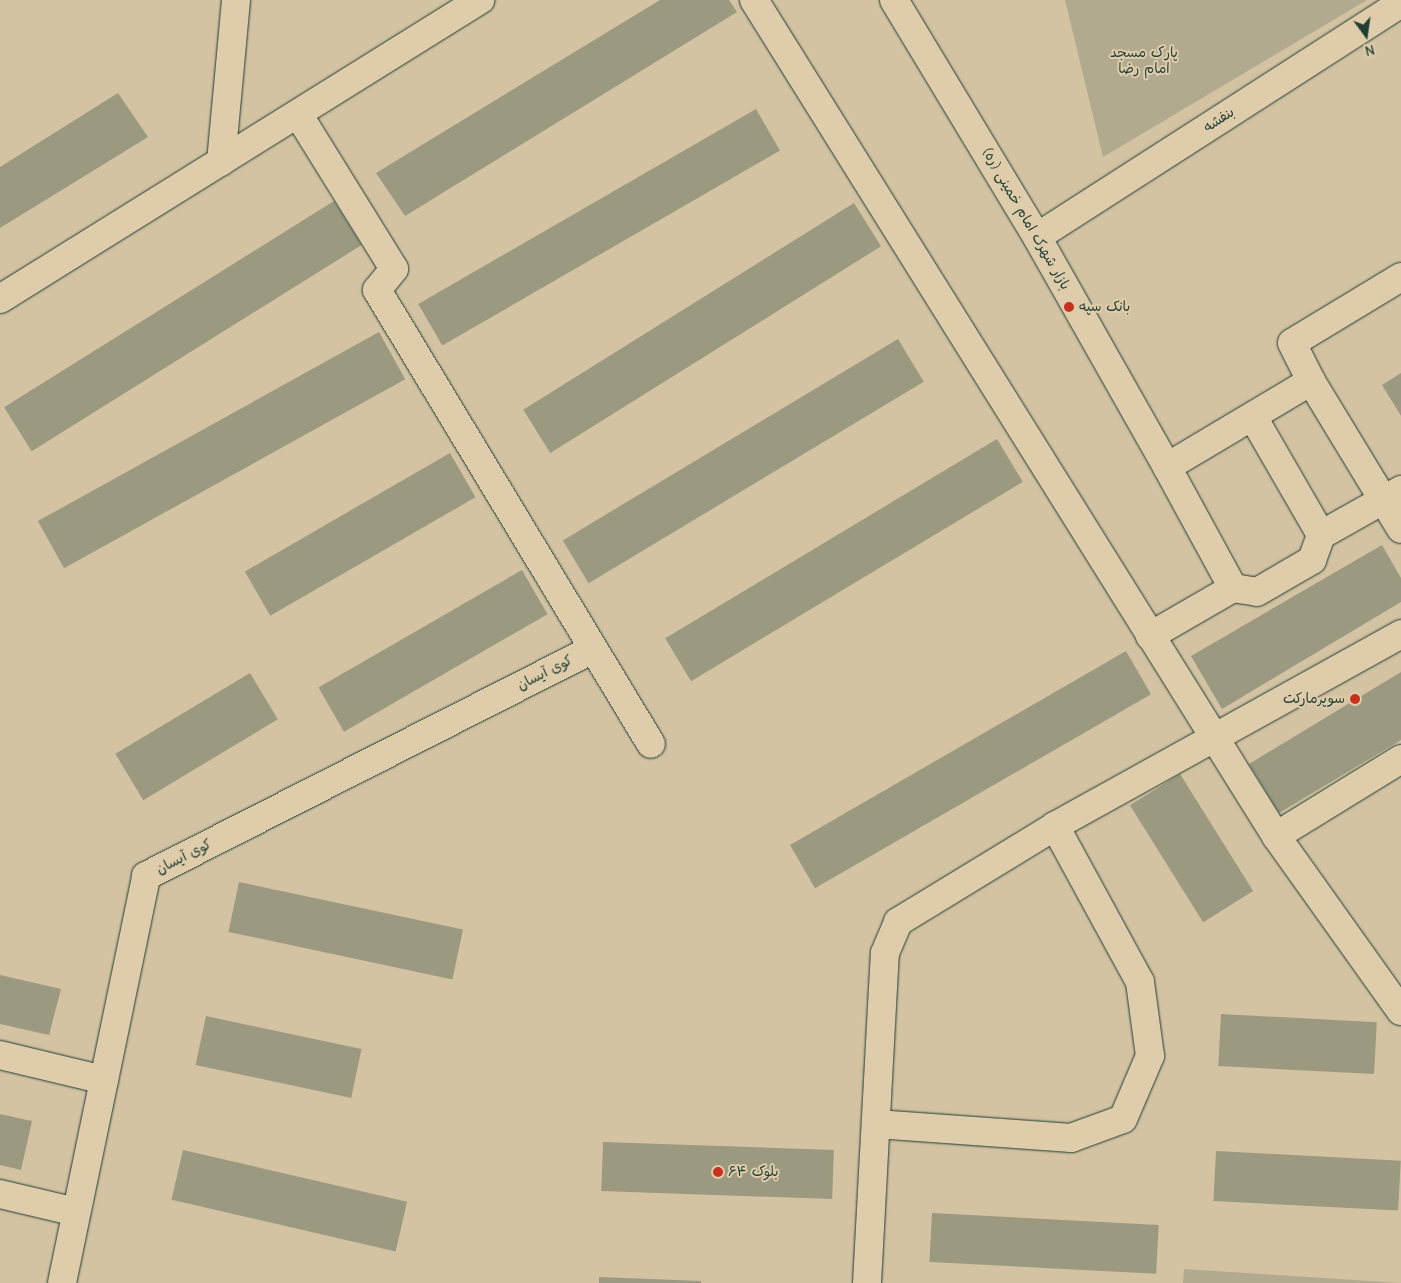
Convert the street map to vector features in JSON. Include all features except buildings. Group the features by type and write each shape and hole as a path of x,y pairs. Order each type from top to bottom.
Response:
{"street":[{"path":"221,162 236,0"},
{"path":"0,300 480,0"},
{"path":"754,0 1276,836 1401,1011"},
{"name":"بازار شهرک امام خمینی (ره)","path":"894,0 1037,237 1233,588"},
{"name":"بنفشه","path":"1037,237 1401,3"},
{"path":"298,114 394,269 376,290 651,744"},
{"path":"1401,277 1292,343 1311,381 1392,495 1401,530"},
{"path":"1167,467 1311,381"},
{"path":"1253,417 1321,535"},
{"path":"1150,636 1233,588 1257,592 1312,560 1321,535 1392,495"},
{"path":"867,1283 885,954 898,922 1055,826 1401,634"},
{"name":"کوی آیسان","path":"62,1283 146,876 593,649"},
{"path":"1276,836 1401,759"},
{"path":"876,1124 1071,1138 1123,1119 1150,1056 1140,982 1055,826"},
{"path":"0,1055 104,1080"},
{"path":"0,1194 76,1212"}],"green space":[{"name":"پارک مسجد امام رضا","path":"1065,0 1367,0 1103,157"},
{"path":"1184,1269 1400,1283 1183,1283"}],"place":[{"name":"بانک سپه","path":"1069,307"},
{"name":"سوپرمارکت","path":"1355,699"},
{"name":"بلوک ۶۴","path":"718,1172"}]}
